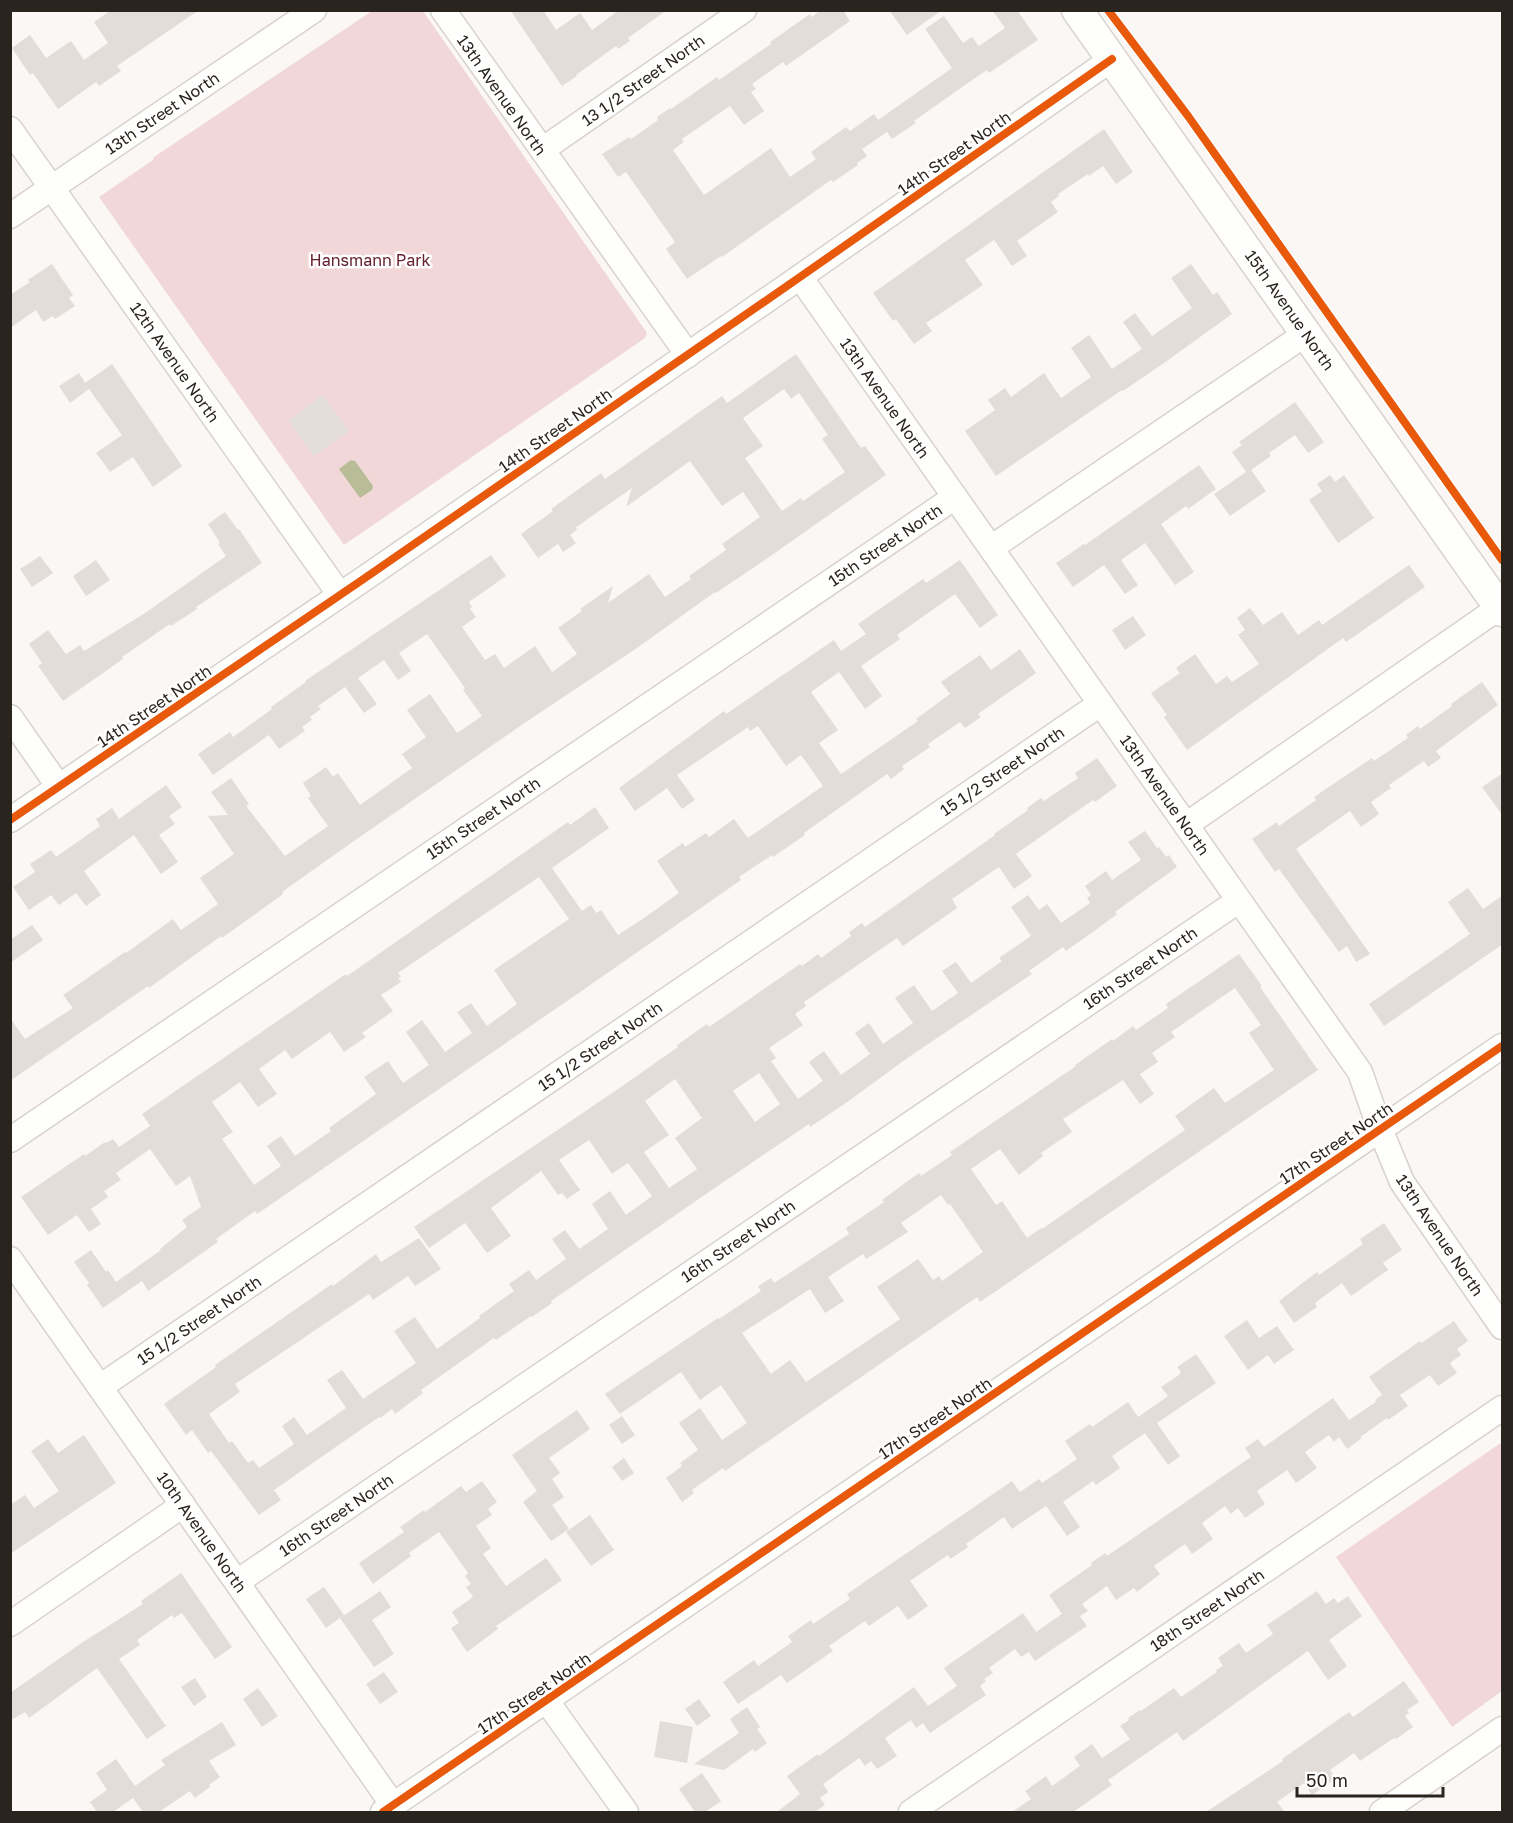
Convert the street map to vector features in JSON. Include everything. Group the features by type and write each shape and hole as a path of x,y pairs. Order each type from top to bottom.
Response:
{"main road":[{"name":"15th Avenue North","path":"1077,10 1501,609"}],"street":[{"name":"13th Street North","path":"10,216 314,10"},
{"name":"13th Avenue North","path":"443,10 688,355"},
{"name":"13 1/2 Street North","path":"542,150 744,10"},
{"name":"14th Street North","path":"10,820 688,355 1112,59"},
{"name":"12th Avenue North","path":"10,129 340,595"},
{"name":"13th Avenue North","path":"800,277 1360,1072 1380,1130 1402,1182 1503,1327"},
{"path":"991,548 1307,333"},
{"name":"15th Street North","path":"10,1140 955,497"},
{"path":"1185,825 1501,609"},
{"name":"15 1/2 Street North","path":"100,1388 1100,704"},
{"path":"10,717 59,787"},
{"name":"16th Street North","path":"237,1582 1238,901"},
{"name":"17th Street North","path":"388,1809 1503,1046"},
{"name":"10th Avenue North","path":"10,1259 237,1582 388,1809"},
{"name":"18th Street North","path":"911,1812 1503,1408"},
{"path":"10,1623 183,1505"},
{"path":"546,1701 626,1812"},
{"path":"1382,1812 1503,1729"}],"green space":[{"name":"Hansmann Park","path":"372,11 423,11 647,333 645,338 344,545 99,197 153,160 154,157"},
{"path":"1502,1442 1502,1691 1452,1727 1336,1557"}],"shaded area":[{"path":"351,460 355,461 373,486 372,490 360,498 339,469"}],"building":[{"path":"111,10 199,10 117,66 121,71 99,86 96,82 58,109 33,73 30,75 12,48 30,35 46,58 71,41 84,60 108,43 94,22"},
{"path":"510,10 543,10 556,30 580,13 592,30 619,10 667,10 628,38 630,41 618,49 616,46 562,86"},
{"path":"821,10 843,10 850,21 786,66 783,62 752,84 756,89 751,92 764,111 744,125 730,106 682,139 684,142 673,150 704,195 771,148 790,177 816,159 811,152 846,127 850,131 874,114 878,120 952,68 925,29 944,16 963,43 972,37 979,46 1005,28 992,10 1017,10 1038,40 989,73 987,70 975,78 892,139 887,132 862,149 867,156 857,163 858,165 833,182 831,180 687,279 666,249 675,242 626,172 618,177 602,154 629,137 631,139 658,120 657,117 670,108 717,77 719,80 810,14 812,17"},
{"path":"889,10 942,10 907,35"},
{"path":"1104,129 1133,172 1116,184 1103,166 1058,194 1059,196 1051,202 1058,212 1017,241 1027,256 1012,266 994,240 965,260 983,285 926,323 932,331 914,344 896,319 893,321 873,293"},
{"path":"52,264 73,295 69,298 75,306 55,319 53,316 43,322 36,310 10,328 10,295"},
{"path":"1191,264 1213,295 1217,292 1232,314 1164,363 996,476 965,431 995,410 988,400 1005,388 1011,397 1044,373 1061,398 1091,377 1071,348 1089,335 1112,369 1142,349 1123,322 1135,313 1152,336 1192,308 1171,278"},
{"path":"796,354 861,448 865,446 886,475 354,841 222,938 221,936 149,988 148,986 10,1081 10,1018 25,1039 73,1008 63,995 173,919 181,930 218,904 200,878 234,854 208,816 228,815 211,792 231,778 249,804 246,806 285,856 328,826 308,798 311,796 303,783 326,767 333,777 338,773 360,805 412,768 402,754 426,737 407,710 430,694 457,733 482,716 427,634 399,653 411,671 398,680 384,660 358,678 377,704 364,713 345,687 318,706 321,709 302,727 305,731 279,749 269,735 213,775 198,754 230,732 233,737 272,709 271,707 305,681 491,555 506,576 469,602 472,607 470,609 476,617 462,627 485,660 495,654 504,668 535,646 552,672 577,654 558,628 582,611 580,609 613,586 608,603 649,574 665,597 691,579 689,576 726,550 722,544 760,517 743,492 722,506 690,461 626,507 632,488 575,528 578,529 570,535 576,543 563,552 558,544 538,558 521,534 601,473 605,479 722,396 727,403","holes":["784,389 791,399 799,393 828,435 822,439 845,472 803,501 801,498 782,511 745,458 763,446 743,418"]},
{"path":"112,364 182,466 153,487 133,457 110,472 96,453 122,435 89,389 70,403 59,386 79,373 85,383"},
{"path":"323,395 349,431 314,456 288,421"},
{"path":"1295,402 1324,442 1308,453 1295,435 1269,453 1271,456 1251,470 1266,491 1230,516 1214,494 1246,472 1232,452 1242,445 1239,442"},
{"path":"1199,465 1216,489 1188,509 1186,506 1161,524 1194,572 1175,585 1145,543 1121,560 1138,585 1125,594 1104,565 1073,587 1056,563"},
{"path":"1330,475 1335,482 1344,475 1374,518 1338,543 1309,500 1322,491 1317,484"},
{"path":"225,512 262,563 196,607 197,609 171,626 170,624 122,657 123,659 63,701 38,666 42,663 29,644 48,630 66,654 80,645 84,651 145,613 226,556 208,524"},
{"path":"40,556 53,573 32,587 20,569"},
{"path":"96,560 110,580 86,596 73,576"},
{"path":"960,560 998,615 980,628 955,594 897,635 900,639 861,666 882,696 865,709 839,672 811,692 838,730 819,743 841,774 918,721 916,719 950,694 941,682 980,655 991,670 1020,649 1036,673 978,714 981,717 965,728 960,722 928,744 930,747 902,766 904,769 891,779 887,774 804,833 805,835 739,877 741,880 583,990 257,1214 255,1211 216,1239 218,1242 148,1291 142,1281 103,1308 74,1262 91,1250 116,1282 161,1250 187,1227 182,1220 201,1207 190,1176 176,1186 150,1149 116,1173 121,1180 104,1191 108,1197 91,1209 101,1224 89,1232 77,1215 48,1235 21,1197 105,1142 113,1139 119,1147 150,1126 142,1114 346,974 347,976 568,822 570,825 595,807 609,828 552,868 582,911 591,905 596,913 601,910 618,935 644,918 679,893 657,861 683,843 685,847 706,833 709,837 734,819 748,838 823,786 801,755 786,766 758,726 750,731 748,727 677,775 695,800 682,809 667,788 635,811 619,788 724,711 726,714 834,640 841,651 866,634 858,624 923,579 926,583","holes":["539,877 569,919 494,970 517,1004 487,1026 471,1003 457,1012 472,1033 445,1052 422,1020 406,1032 429,1065 403,1083 388,1061 364,1077 376,1094 329,1128 331,1131 295,1156 281,1136 267,1146 281,1166 254,1185 222,1139 233,1132 212,1102 240,1082 258,1107 277,1094 259,1069 285,1050 292,1059 330,1032 344,1052 366,1037 362,1033 393,1011 381,995 401,982 398,973"]},
{"path":"1409,565 1425,587 1346,642 1343,638 1187,750 1164,717 1167,715 1151,693 1180,673 1176,668 1195,654 1216,684 1227,676 1232,682 1259,664 1238,635 1245,630 1237,618 1250,608 1263,625 1282,612 1298,635 1319,620 1322,625"},
{"path":"1133,616 1146,635 1125,650 1112,630"},
{"path":"1482,682 1498,705 1436,751 1441,758 1428,767 1424,761 1389,785 1391,788 1371,802 1379,814 1361,827 1350,811 1296,849 1370,954 1356,962 1347,946 1339,952 1279,869 1275,872 1252,839 1277,822 1279,826 1316,800 1314,797 1372,758 1374,761 1408,738 1406,735 1418,726 1420,729"},
{"path":"1097,758 1117,786 1016,854 1032,876 1014,889 999,867 952,899 957,908 903,946 897,938 804,1002 806,1006 795,1014 803,1025 769,1048 776,1058 771,1061 798,1099 823,1081 809,1062 824,1051 841,1075 870,1054 855,1033 869,1023 883,1044 913,1023 895,998 914,985 932,1011 958,993 942,971 956,962 971,983 1002,961 999,958 1031,936 1011,907 1028,895 1039,910 1047,904 1061,923 1090,903 1087,898 1091,895 1085,886 1106,871 1112,880 1141,860 1128,842 1145,831 1157,848 1159,847 1166,857 1169,855 1177,867 1115,912 1117,914 1097,929 1066,951 1063,947 1029,971 1032,974 906,1059 850,1100 810,1127 809,1124 722,1183 551,1301 552,1303 532,1317 496,1340 494,1338 421,1390 423,1393 395,1414 392,1409 379,1417 274,1490 281,1500 259,1515 211,1451 208,1453 192,1430 186,1435 164,1404 216,1367 215,1365 332,1284 333,1286 376,1254 381,1262 419,1238 441,1269 415,1286 408,1276 373,1300 369,1294 235,1384 240,1392 209,1414 229,1443 232,1441 248,1463 253,1460 259,1468 294,1444 282,1426 294,1417 307,1435 346,1408 327,1380 342,1370 363,1399 416,1363 394,1331 415,1317 437,1349 514,1291 509,1284 529,1270 536,1280 566,1259 552,1239 565,1230 579,1249 608,1229 592,1204 610,1191 626,1215 652,1196 628,1163 612,1174 589,1140 559,1160 580,1190 567,1199 562,1193 558,1195 541,1171 491,1208 511,1236 487,1253 465,1223 429,1248 414,1227 621,1087 707,1024 709,1027 800,964 802,966 818,954 821,958 851,936 849,932 862,923 865,927 995,835 1041,798 1044,801 1078,778 1075,773","holes":["759,1073 780,1104 755,1122 733,1091","675,1079 702,1118 675,1138 697,1169 669,1188 644,1152 669,1135 645,1101"]},
{"path":"1503,773 1503,816 1482,787"},
{"path":"166,785 182,807 169,816 175,824 159,835 178,862 161,874 134,835 84,871 101,895 86,906 76,893 59,905 51,895 29,910 13,887 35,872 30,864 51,850 56,857 100,826 96,819 112,808 119,819"},
{"path":"1468,888 1483,909 1503,895 1503,944 1384,1026 1369,1004 1470,934 1448,902"},
{"path":"32,925 43,940 10,963 10,940"},
{"path":"1239,954 1318,1070 980,1302 977,1297 725,1471 723,1468 692,1490 694,1493 682,1502 666,1478 682,1466 680,1463 698,1450 679,1423 700,1408 722,1440 747,1423 721,1385 700,1400 681,1372 620,1414 605,1394 761,1291 758,1286 771,1278 774,1283 849,1234 846,1228 884,1202 882,1200 901,1186 919,1173 921,1176 952,1155 950,1152 1112,1039 1113,1041 1133,1026 1136,1030 1168,1008 1166,1004","holes":["1235,988 1261,1025 1249,1033 1274,1070 1225,1103 1214,1088 1175,1116 1185,1130 1027,1238 1002,1201 996,1205 971,1169 1000,1149 1019,1175 1043,1156 1041,1153 1072,1132 1063,1119 1123,1080 1140,1104 1154,1094 1140,1074 1158,1062 1152,1053 1175,1037 1171,1032","941,1195 948,1205 950,1204 983,1252 942,1281 939,1276 933,1280 918,1259 877,1287 900,1319 806,1382 790,1360 771,1374 742,1333 810,1289 825,1313 844,1301 828,1277 863,1254 866,1259 908,1232 901,1223"]},
{"path":"1384,1223 1402,1250 1383,1263 1388,1270 1351,1296 1342,1283 1315,1303 1317,1307 1294,1323 1279,1301 1317,1272 1319,1275 1363,1244 1360,1239"},
{"path":"1247,1320 1259,1338 1277,1326 1294,1350 1274,1364 1268,1355 1248,1370 1224,1336"},
{"path":"1454,1321 1468,1341 1457,1349 1461,1355 1450,1363 1457,1373 1438,1386 1430,1375 1400,1395 1408,1406 1360,1437 1362,1438 1347,1449 1339,1437 1334,1442 1329,1435 1305,1452 1317,1468 1296,1483 1287,1470 1257,1491 1265,1504 1245,1518 1238,1508 1231,1514 1225,1506 1202,1523 1213,1539 1192,1554 1185,1544 1154,1566 1160,1574 1137,1592 1134,1588 1116,1600 1107,1586 1082,1604 1088,1611 1080,1616 1087,1626 1035,1661 1029,1652 1021,1657 1015,1649 989,1668 993,1673 984,1679 986,1681 980,1686 986,1695 930,1733 923,1723 916,1728 911,1720 885,1738 897,1756 877,1769 871,1761 865,1766 859,1758 823,1784 828,1792 820,1798 825,1805 815,1812 777,1812 800,1794 787,1776 818,1754 819,1756 914,1687 928,1706 957,1686 944,1668 1023,1613 1036,1632 1062,1614 1049,1595 1092,1565 1091,1563 1105,1553 1107,1556 1251,1457 1245,1448 1258,1439 1264,1447 1333,1398 1349,1420 1376,1402 1375,1400 1382,1395 1369,1377 1420,1341 1421,1343"},
{"path":"1196,1354 1216,1383 1157,1423 1180,1456 1168,1465 1145,1433 1112,1456 1120,1468 1096,1485 1093,1481 1063,1502 1080,1527 1067,1536 1046,1506 1012,1529 1004,1517 966,1544 968,1547 950,1559 948,1555 910,1581 928,1606 908,1620 898,1606 869,1626 865,1621 829,1646 833,1651 787,1683 781,1675 738,1704 723,1682 754,1660 758,1666 792,1642 788,1636 811,1620 813,1624 850,1599 847,1594 1012,1481 1020,1492 1039,1479 1042,1483 1077,1459 1065,1441 1090,1424 1092,1427 1128,1402 1138,1417 1168,1396 1161,1387 1179,1375 1181,1372 1177,1367"},
{"path":"577,1410 590,1429 549,1458 560,1473 552,1479 564,1497 552,1505 569,1529 551,1541 523,1502 537,1491 512,1455"},
{"path":"622,1416 635,1435 622,1444 609,1425"},
{"path":"84,1435 116,1483 10,1554 10,1505 25,1495 34,1508 59,1491 31,1451 48,1439 58,1453"},
{"path":"624,1458 634,1473 622,1481 612,1467"},
{"path":"482,1481 497,1502 488,1509 492,1515 476,1526 491,1548 483,1554 506,1586 546,1558 562,1580 496,1626 498,1629 467,1652 451,1628 459,1623 452,1612 473,1597 466,1587 471,1584 465,1576 468,1573 439,1532 409,1553 411,1556 373,1584 359,1563 404,1532 400,1527 424,1510 425,1512 461,1486 466,1492"},
{"path":"590,1515 614,1550 591,1566 566,1532"},
{"path":"181,1573 232,1647 215,1659 182,1613 174,1618 172,1615 137,1640 140,1645 119,1659 166,1726 147,1739 97,1668 29,1718 25,1712 10,1721 10,1693 143,1604 141,1601"},
{"path":"324,1587 344,1615 326,1628 306,1599"},
{"path":"380,1591 391,1607 372,1620 394,1654 374,1667 340,1618"},
{"path":"1317,1591 1326,1604 1334,1598 1338,1603 1348,1596 1362,1616 1329,1640 1347,1666 1328,1680 1308,1651 1183,1741 1177,1732 1108,1780 1112,1785 1073,1812 1012,1812 1031,1799 1025,1791 1046,1776 1052,1786 1080,1766 1074,1757 1092,1744 1102,1758 1130,1739 1120,1726 1129,1720 1128,1718 1174,1688 1181,1697 1223,1666 1218,1658 1239,1643 1246,1653 1273,1634 1267,1625"},
{"path":"384,1672 398,1692 380,1704 366,1684"},
{"path":"195,1678 207,1697 194,1706 181,1687"},
{"path":"1404,1681 1419,1702 1407,1710 1409,1713 1405,1716 1413,1727 1360,1761 1354,1753 1330,1770 1336,1778 1312,1795 1304,1783 1277,1802 1285,1812 1206,1812 1283,1761 1282,1759 1349,1712 1353,1717"},
{"path":"258,1688 278,1716 262,1727 243,1699"},
{"path":"699,1699 711,1716 697,1726 685,1709"},
{"path":"747,1707 760,1727 757,1729 767,1743 755,1752 753,1749 724,1770 694,1764 739,1733 730,1719"},
{"path":"660,1721 693,1727 687,1763 654,1757"},
{"path":"222,1722 236,1745 209,1761 220,1777 195,1798 190,1791 159,1812 143,1812 133,1798 113,1812 97,1812 90,1802 107,1790 96,1773 116,1759 135,1786 165,1765 161,1760"},
{"path":"702,1773 721,1801 705,1812 695,1812 679,1789"}],"cycle path":[{"path":"1108,10 1188,116 1502,560"},
{"path":"10,820 365,578 1112,59"},
{"path":"383,1812 1502,1046"}]}
